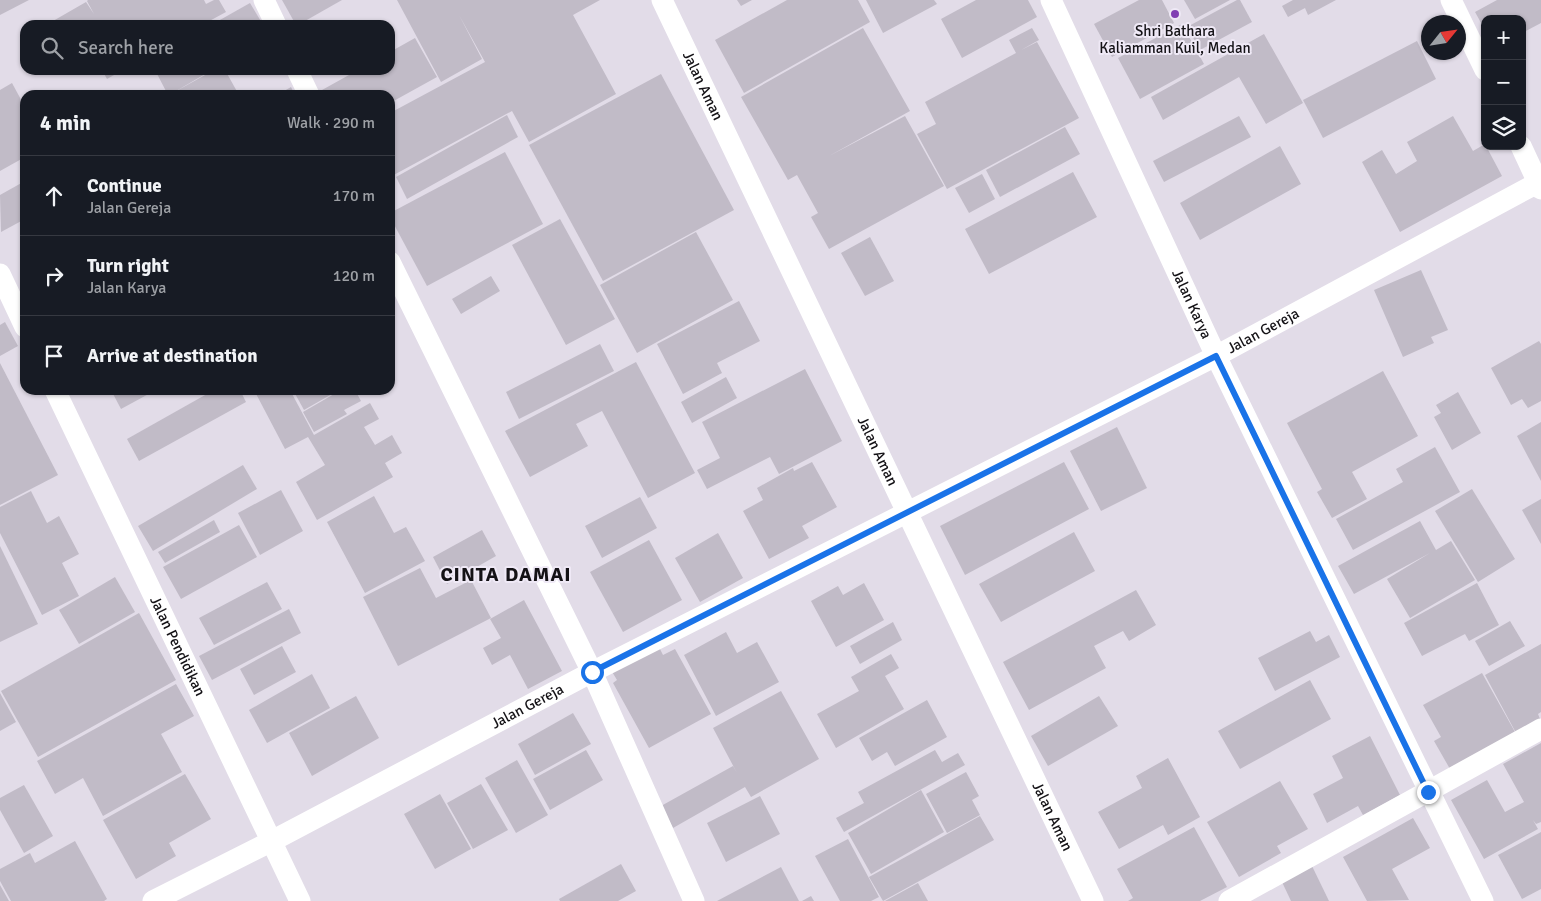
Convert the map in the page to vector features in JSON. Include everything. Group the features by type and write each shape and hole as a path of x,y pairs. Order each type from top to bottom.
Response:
{"street":[{"path":"264,0 274,20"},
{"name":"Jalan Aman","path":"662,0 1093,901"},
{"name":"Jalan Karya","path":"1051,0 1216,356 1483,901"},
{"path":"1451,0 1481,62"},
{"path":"299,75 307,90"},
{"path":"1523,150 1540,184"},
{"name":"Jalan Gereja","path":"153,901 272,841 592,672 1216,356 1540,184"},
{"path":"395,272 592,672 694,901"},
{"path":"0,274 20,316"},
{"name":"Jalan Pendidikan","path":"57,395 300,901"},
{"path":"1229,901 1541,729"}],"building":[{"path":"0,0 29,0 0,15"},
{"path":"204,0 206,4 219,0 226,12 211,20 55,20 86,2 94,14 87,1"},
{"path":"282,0 342,0 307,20 293,20"},
{"path":"397,0 600,0 573,15 616,94 529,142 512,111 395,174 395,110 485,62 459,15 482,59 441,82"},
{"path":"737,0 752,0 741,6"},
{"path":"787,0 858,0 870,22 744,93 715,40"},
{"path":"866,0 934,0 937,4 883,33"},
{"path":"976,0 1028,0 1037,17 962,58 941,19"},
{"path":"1139,0 1162,0 1174,23 1112,57 1094,24"},
{"path":"1184,0 1230,0 1195,19"},
{"path":"1240,0 1252,22 1200,50 1187,27"},
{"path":"1293,0 1336,0 1308,15 1305,8 1288,17 1282,6"},
{"path":"1497,0 1541,0 1541,23 1526,31 1526,15 1481,15 1481,23 1475,12"},
{"path":"250,3 260,20 220,20"},
{"path":"1182,24 1204,64 1140,99 1118,58"},
{"path":"863,28 910,111 829,156 905,116 944,186 829,249 811,217 818,213 797,175 788,180 741,97"},
{"path":"1032,28 1039,40 1021,50 1037,42 1079,118 947,189 917,134 936,124 925,102 1016,53 1009,40"},
{"path":"1264,34 1303,103 1266,124 1239,77 1163,120 1151,97"},
{"path":"415,38 437,77 395,100 395,90 322,90 349,75 395,75 395,49"},
{"path":"1417,41 1421,49 1421,60 1426,60 1436,79 1323,138 1303,100"},
{"path":"661,74 734,210 603,281 529,145"},
{"path":"105,75 114,75 107,79"},
{"path":"158,75 203,75 178,90 165,90"},
{"path":"205,75 228,75 236,90 178,90"},
{"path":"12,83 20,98 20,160 0,171 0,90"},
{"path":"507,115 518,137 407,199 396,177"},
{"path":"1239,116 1251,137 1164,182 1153,161"},
{"path":"1453,116 1473,151 1481,146 1481,150 1488,150 1502,176 1400,232 1362,162 1382,150 1396,174 1417,161 1407,142"},
{"path":"1065,127 1080,154 1000,197 986,170"},
{"path":"1280,146 1301,184 1200,240 1180,203"},
{"path":"505,152 543,224 427,286 395,226 395,210"},
{"path":"1073,172 1097,217 989,274 965,229"},
{"path":"982,174 995,199 969,213 955,188"},
{"path":"20,184 20,222 1,232 0,195"},
{"path":"560,219 615,319 566,345 512,245"},
{"path":"696,232 733,300 637,353 600,285"},
{"path":"870,237 894,281 865,296 841,253"},
{"path":"1421,270 1448,330 1431,337 1434,343 1403,357 1374,290"},
{"path":"491,276 500,291 461,314 452,299"},
{"path":"739,301 760,341 717,363 722,373 683,394 657,344"},
{"path":"5,322 18,346 0,356 0,325"},
{"path":"1539,341 1541,344 1541,401 1528,408 1522,399 1511,405 1491,368"},
{"path":"600,344 614,371 519,419 506,392"},
{"path":"636,362 695,473 648,498 602,411 576,424 588,446 530,477 505,431"},
{"path":"0,363 58,475 0,505"},
{"path":"805,369 842,441 779,474 770,457 707,489 697,470 720,458 702,422"},
{"path":"1383,371 1418,436 1352,472 1367,499 1332,518 1317,492 1322,489 1287,423"},
{"path":"726,377 737,398 692,423 681,402"},
{"path":"1458,392 1481,433 1452,450 1434,417 1441,413 1436,405"},
{"path":"114,395 147,395 121,409"},
{"path":"205,395 242,395 246,402 139,461 127,439"},
{"path":"257,395 293,395 314,435 370,403 379,419 364,427 375,445 392,435 402,453 385,463 393,477 317,520 296,482 325,465 308,437 285,449"},
{"path":"296,395 330,395 304,410"},
{"path":"332,395 358,395 361,401 344,410 347,414 314,432 303,412"},
{"path":"1541,422 1541,481 1517,436"},
{"path":"1117,427 1147,488 1101,511 1070,451"},
{"path":"1435,447 1460,492 1353,550 1336,519 1403,482 1396,469"},
{"path":"812,462 837,507 802,526 809,538 769,559 743,511 763,500 757,488 793,468 794,471"},
{"path":"1064,462 1089,509 965,575 940,526"},
{"path":"243,465 257,489 153,551 138,526"},
{"path":"1472,489 1515,559 1478,582 1435,511"},
{"path":"281,490 303,531 260,555 238,513"},
{"path":"31,491 47,523 59,516 79,554 62,563 79,596 42,615 0,533 0,507"},
{"path":"374,496 394,533 406,527 425,561 365,593 327,522"},
{"path":"640,497 657,528 602,558 585,526"},
{"path":"1541,499 1541,544 1522,510"},
{"path":"214,520 220,532 165,563 158,552"},
{"path":"1420,521 1436,550 1451,541 1475,580 1410,618 1387,579 1430,553 1354,594 1338,566"},
{"path":"239,525 257,557 181,599 163,567"},
{"path":"482,530 496,556 447,584 433,557"},
{"path":"1074,532 1095,571 1001,622 979,584"},
{"path":"718,533 743,578 700,602 675,558"},
{"path":"649,540 682,600 623,632 590,572"},
{"path":"0,546 38,624 0,642"},
{"path":"420,568 436,598 471,580 491,618 398,666 363,597"},
{"path":"115,577 135,612 79,644 59,610"},
{"path":"267,582 282,609 214,645 199,618"},
{"path":"864,583 884,620 836,647 811,601 838,586 843,595"},
{"path":"1477,583 1499,625 1469,641 1465,634 1422,656 1404,623"},
{"path":"1136,590 1156,625 1129,641 1123,631 1094,646 1106,668 1029,710 1003,662"},
{"path":"524,600 562,671 528,689 510,655 492,665 483,648 501,638 490,619"},
{"path":"289,609 301,633 212,680 199,656"},
{"path":"139,613 176,680 38,757 1,691"},
{"path":"1510,621 1525,646 1489,666 1475,641"},
{"path":"893,622 902,640 860,664 850,646"},
{"path":"1310,631 1316,642 1329,635 1340,657 1275,691 1258,658"},
{"path":"726,632 737,653 757,642 779,682 716,716 684,655"},
{"path":"1541,644 1541,712 1538,714 1540,719 1516,733 1485,675"},
{"path":"658,645 663,655 675,649 711,714 649,748 613,683 617,680 611,670"},
{"path":"282,646 296,672 254,695 240,669"},
{"path":"891,654 899,668 885,676 904,709 836,748 817,714 859,691 851,677"},
{"path":"1482,673 1515,732 1450,769 1434,741 1441,737 1423,705"},
{"path":"312,674 330,708 267,743 249,710"},
{"path":"1310,680 1331,719 1240,769 1218,731"},
{"path":"176,684 194,716 161,734 182,772 103,816 83,778 55,794 37,761"},
{"path":"781,691 819,759 751,797 745,787 673,828 661,806 733,766 737,773 713,728"},
{"path":"0,693 16,722 0,731"},
{"path":"356,696 379,738 312,776 289,733"},
{"path":"1099,696 1118,726 1048,766 1031,736"},
{"path":"927,700 947,737 895,766 887,752 872,761 859,738"},
{"path":"573,713 591,744 535,775 518,744"},
{"path":"1370,736 1400,795 1363,815 1358,806 1327,823 1313,794 1343,778 1332,756"},
{"path":"1541,743 1541,822 1536,824 1533,820 1538,829 1484,859 1451,800 1487,780 1505,812 1524,802 1503,764"},
{"path":"586,750 603,780 550,810 533,779"},
{"path":"935,750 942,762 958,753 965,765 844,832 836,818 864,803 858,792"},
{"path":"1168,758 1200,817 1168,835 1163,825 1119,849 1098,812 1142,788 1136,776"},
{"path":"517,760 548,815 516,833 485,778"},
{"path":"966,772 979,796 972,800 980,815 947,833 926,794"},
{"path":"185,774 211,819 169,843 176,856 136,879 103,820"},
{"path":"1280,781 1308,829 1277,846 1281,853 1239,877 1207,822"},
{"path":"481,784 508,830 473,849 447,803"},
{"path":"24,785 53,836 24,853 0,810 0,798"},
{"path":"921,790 944,832 871,874 848,833"},
{"path":"440,794 471,849 435,869 404,814"},
{"path":"760,796 780,834 726,862 707,823"},
{"path":"980,816 994,840 883,901 869,877"},
{"path":"1413,818 1430,848 1392,869 1409,900 1367,901 1343,857"},
{"path":"1194,827 1227,887 1200,901 1128,901 1133,898 1117,869"},
{"path":"1541,832 1541,889 1522,899 1498,855"},
{"path":"848,839 879,897 871,901 840,901 815,856"},
{"path":"75,841 107,899 104,901 11,901 0,881 0,869 30,853 35,863"},
{"path":"621,864 636,891 618,901 560,901 559,899"},
{"path":"1312,866 1329,901 1291,901 1282,882"},
{"path":"781,867 799,901 717,901"},
{"path":"918,883 928,901 885,901"},
{"path":"0,885 9,901 0,901"},
{"path":"811,896 814,901 802,901"}],"place":[{"name":"Shri Bathara Kaliamman Kuil, Medan","path":"1175,14"}],"district":[{"name":"CINTA DAMAI","path":"506,574"}],"route":[{"path":"592,672 1216,356 1428,792"}]}
